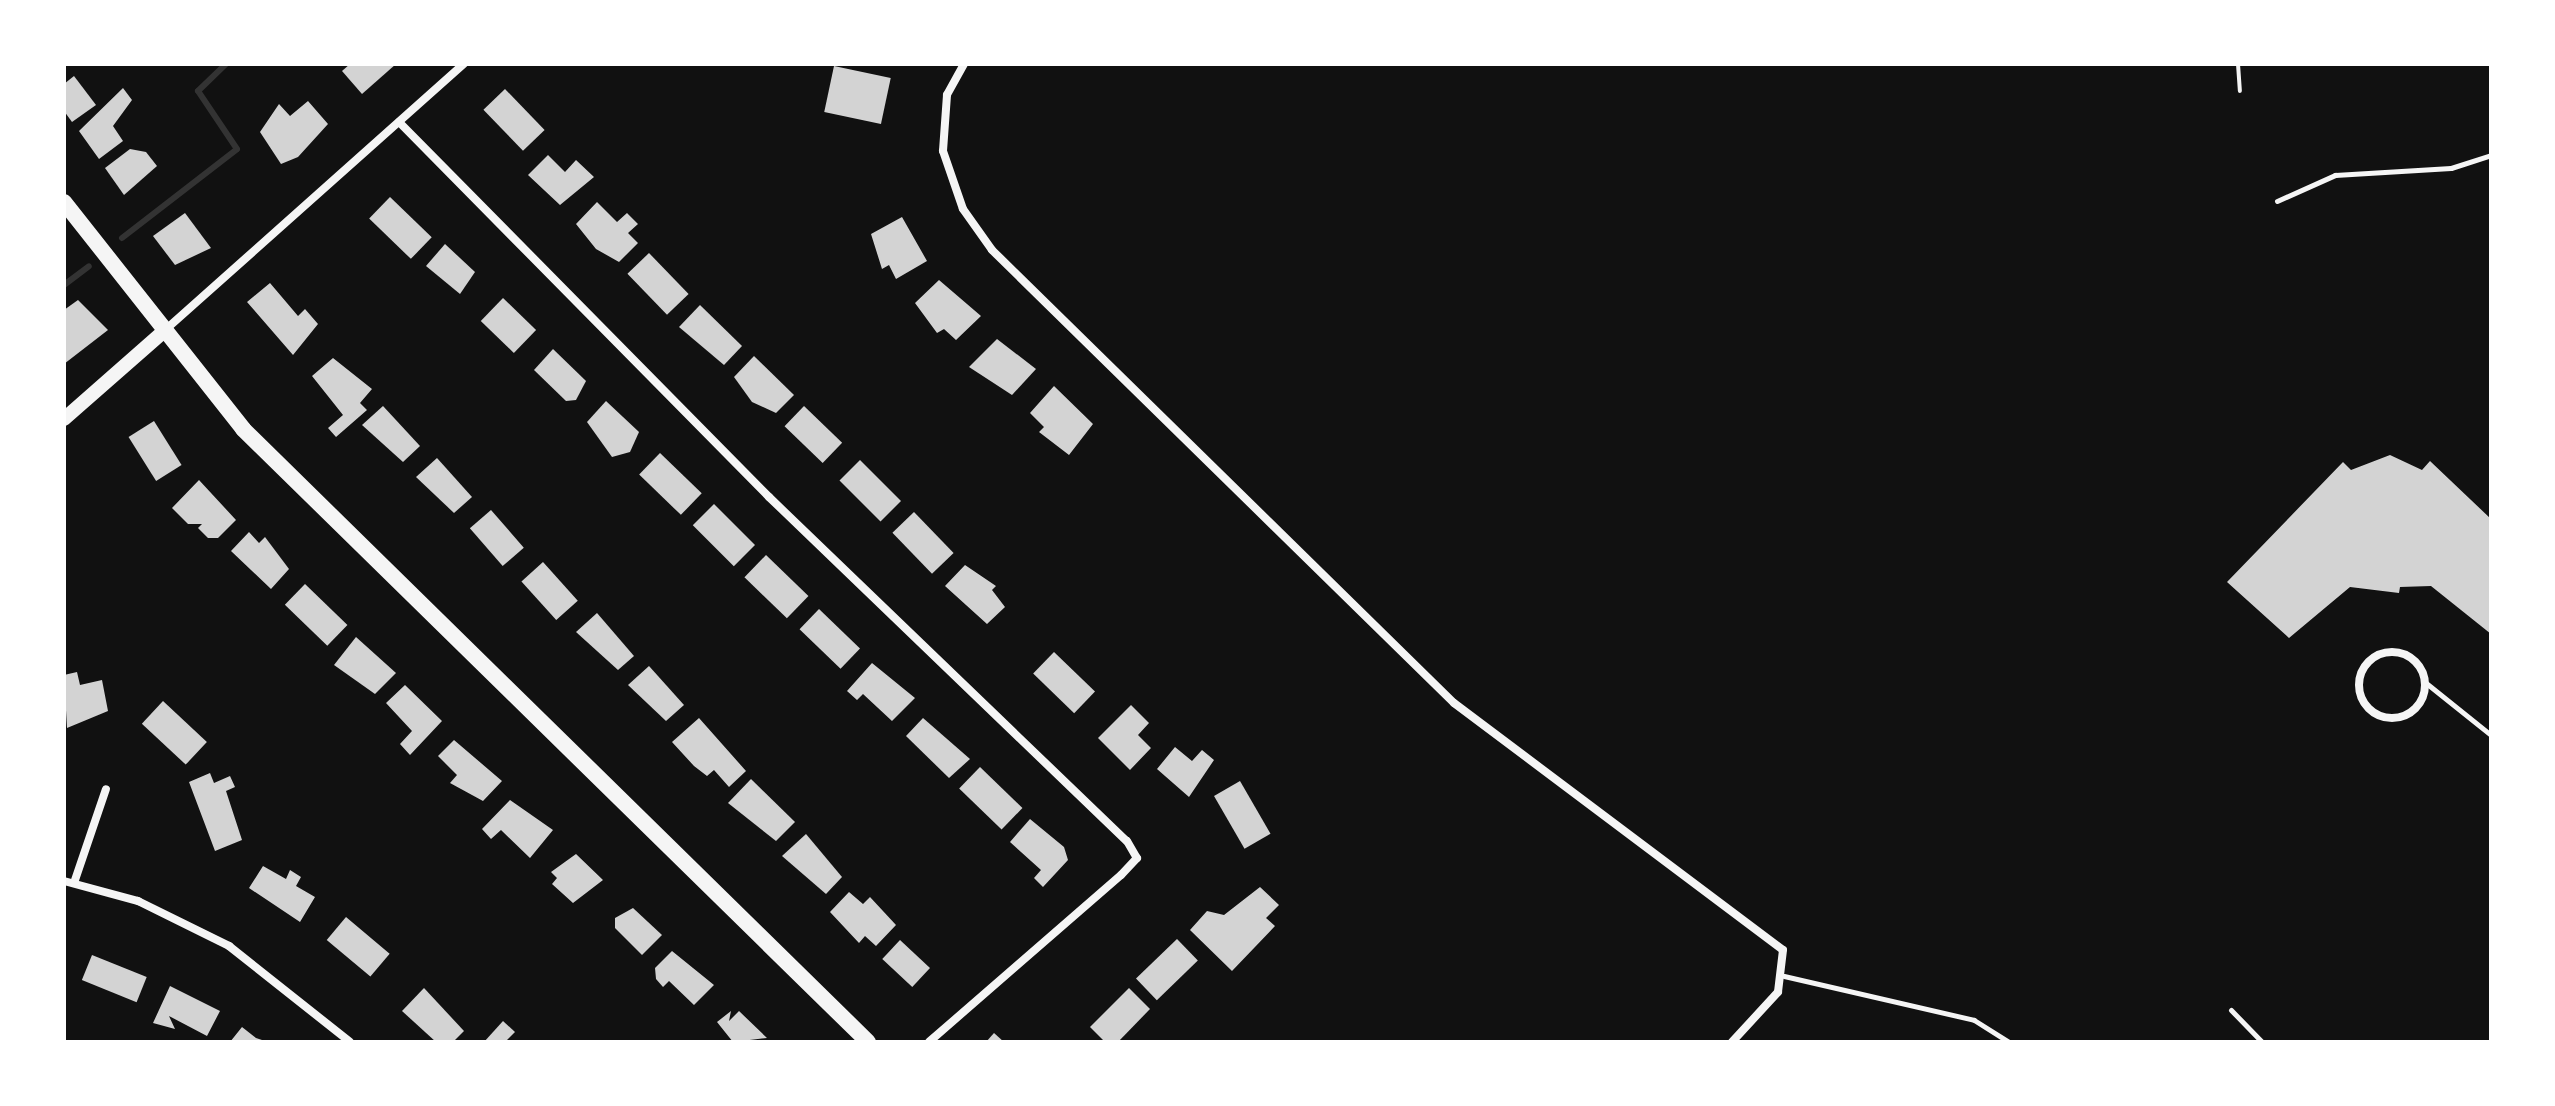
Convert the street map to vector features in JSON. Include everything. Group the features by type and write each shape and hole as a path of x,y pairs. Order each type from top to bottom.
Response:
{"main road":[{"path":"64,202 163,332 243,429 868,1042"}],"street":[{"path":"64,419 464,64"},
{"path":"964,64 947,95 943,151 963,209 992,250 1454,703 1773,938 1783,950 1784,976 1732,1042"},
{"path":"399,122 769,497 1095,806 1137,858 929,1042"},
{"path":"2391,651 2415,660 2426,683 2417,707 2394,718 2370,709 2359,686 2368,662 2391,651"},
{"path":"74,883 106,789"},
{"path":"64,881 138,901 229,946 350,1042"}],"lane":[{"path":"2277,201 2335,175 2451,168 2491,155"},
{"path":"2426,683 2491,735"},
{"path":"1784,976 1974,1020 2009,1042"},
{"path":"2231,1010 2262,1042"}],"path":[{"path":"2238,64 2240,91"}],"building":[{"path":"350,64 396,64 362,94 342,71"},
{"path":"834,66 891,78 881,124 824,112"},
{"path":"74,76 96,105 72,122 64,111 64,84"},
{"path":"123,88 132,100 113,126 123,141 99,159 79,131"},
{"path":"505,89 545,130 523,151 483,110"},
{"path":"308,101 328,124 298,157 281,164 260,132 279,104 290,116"},
{"path":"130,149 146,152 157,166 124,195 105,168"},
{"path":"548,155 565,172 576,160 594,177 560,205 528,175"},
{"path":"390,197 432,237 411,259 369,219"},
{"path":"597,202 617,222 627,213 638,224 628,233 638,243 619,262 596,249 576,224"},
{"path":"185,213 211,248 175,265 153,236"},
{"path":"902,217 927,261 896,279 889,265 882,269 871,234"},
{"path":"445,244 475,272 460,294 426,266"},
{"path":"649,253 689,294 667,315 627,274"},
{"path":"939,280 981,316 956,340 944,329 937,333 915,303"},
{"path":"270,283 298,316 305,309 318,324 293,355 247,302"},
{"path":"503,298 536,330 514,353 481,321"},
{"path":"78,300 108,330 64,364 64,310"},
{"path":"700,305 742,346 724,365 679,327"},
{"path":"997,339 1036,369 1012,395 969,367"},
{"path":"553,349 586,381 576,400 566,401 534,370"},
{"path":"754,356 794,395 776,413 752,402 734,377"},
{"path":"333,358 372,389 360,403 367,410 336,437 328,428 343,415 312,376"},
{"path":"1054,386 1093,424 1069,455 1039,432 1044,427 1030,413"},
{"path":"606,401 639,432 630,452 612,457 587,422"},
{"path":"383,406 420,446 403,462 362,425"},
{"path":"804,406 842,443 823,463 785,426"},
{"path":"154,421 182,465 156,481 129,437"},
{"path":"660,453 702,493 681,515 639,475"},
{"path":"2390,455 2422,470 2430,461 2491,519 2491,634 2431,586 2400,587 2399,593 2350,587 2289,638 2227,582 2343,462 2351,470"},
{"path":"437,458 472,497 454,513 416,477"},
{"path":"860,460 901,501 881,522 839,481"},
{"path":"199,480 236,520 218,538 208,538 198,528 202,524 188,524 172,508"},
{"path":"714,504 755,545 734,566 693,525"},
{"path":"491,510 524,548 503,566 470,528"},
{"path":"914,512 954,553 932,574 892,533"},
{"path":"249,532 259,543 265,537 289,569 271,589 231,551"},
{"path":"766,555 808,596 787,618 744,577"},
{"path":"543,562 578,601 556,620 521,581"},
{"path":"965,565 996,586 992,590 1005,607 987,624 945,586"},
{"path":"305,584 347,625 327,646 285,605"},
{"path":"819,609 860,649 841,669 800,629"},
{"path":"597,613 634,656 618,670 576,632"},
{"path":"356,637 396,673 375,694 334,665"},
{"path":"1054,652 1095,692 1074,713 1033,674"},
{"path":"872,663 915,698 892,721 863,694 857,700 847,691"},
{"path":"649,666 684,705 666,721 628,685"},
{"path":"77,672 80,685 102,680 108,711 67,728 64,675"},
{"path":"405,685 442,721 410,755 400,744 412,731 386,703"},
{"path":"163,701 207,742 186,765 142,724"},
{"path":"1131,705 1149,723 1138,735 1151,748 1130,770 1098,738"},
{"path":"699,718 746,771 729,787 714,770 707,776 694,766 672,742"},
{"path":"923,718 970,759 949,778 906,736"},
{"path":"454,740 502,781 483,801 450,783 457,775 438,756"},
{"path":"1175,747 1192,761 1202,750 1214,760 1189,797 1157,769"},
{"path":"980,767 1022,808 1002,830 959,789"},
{"path":"210,773 214,783 230,776 235,787 226,791 242,840 215,851 189,782"},
{"path":"751,779 795,822 776,841 728,803"},
{"path":"1240,781 1270,834 1245,849 1214,796"},
{"path":"510,800 553,830 530,858 501,830 491,839 482,829"},
{"path":"1030,819 1064,847 1068,860 1043,887 1034,878 1041,870 1010,842"},
{"path":"806,834 842,877 826,894 782,856"},
{"path":"576,854 603,880 573,903 552,884 557,878 551,872"},
{"path":"263,866 286,879 290,870 301,877 296,886 315,897 300,922 249,888"},
{"path":"1260,887 1279,905 1266,918 1275,926 1232,971 1190,930 1207,911 1224,915"},
{"path":"849,892 863,904 870,897 896,925 876,946 865,936 859,943 830,912"},
{"path":"633,908 662,935 642,955 615,928 615,918"},
{"path":"346,917 390,954 370,977 327,940"},
{"path":"1177,939 1198,961 1157,1000 1136,979"},
{"path":"900,940 930,968 912,987 882,959"},
{"path":"672,951 714,985 694,1005 669,981 663,987 656,979 655,968"},
{"path":"92,955 147,977 137,1002 82,980"},
{"path":"170,986 220,1011 207,1036 169,1016 175,1029 153,1023"},
{"path":"424,988 464,1031 453,1042 436,1042 402,1011"},
{"path":"1129,988 1150,1009 1118,1042 1105,1042 1090,1027"},
{"path":"731,1011 729,1021 739,1011 767,1038 733,1042 717,1022"},
{"path":"503,1021 515,1032 505,1042 484,1042"},
{"path":"242,1027 256,1038 268,1042 230,1042"},
{"path":"994,1033 1004,1042 986,1042"}],"waterway":[{"path":"122,238 237,149 198,91 226,64"},
{"path":"64,285 89,266"}]}
